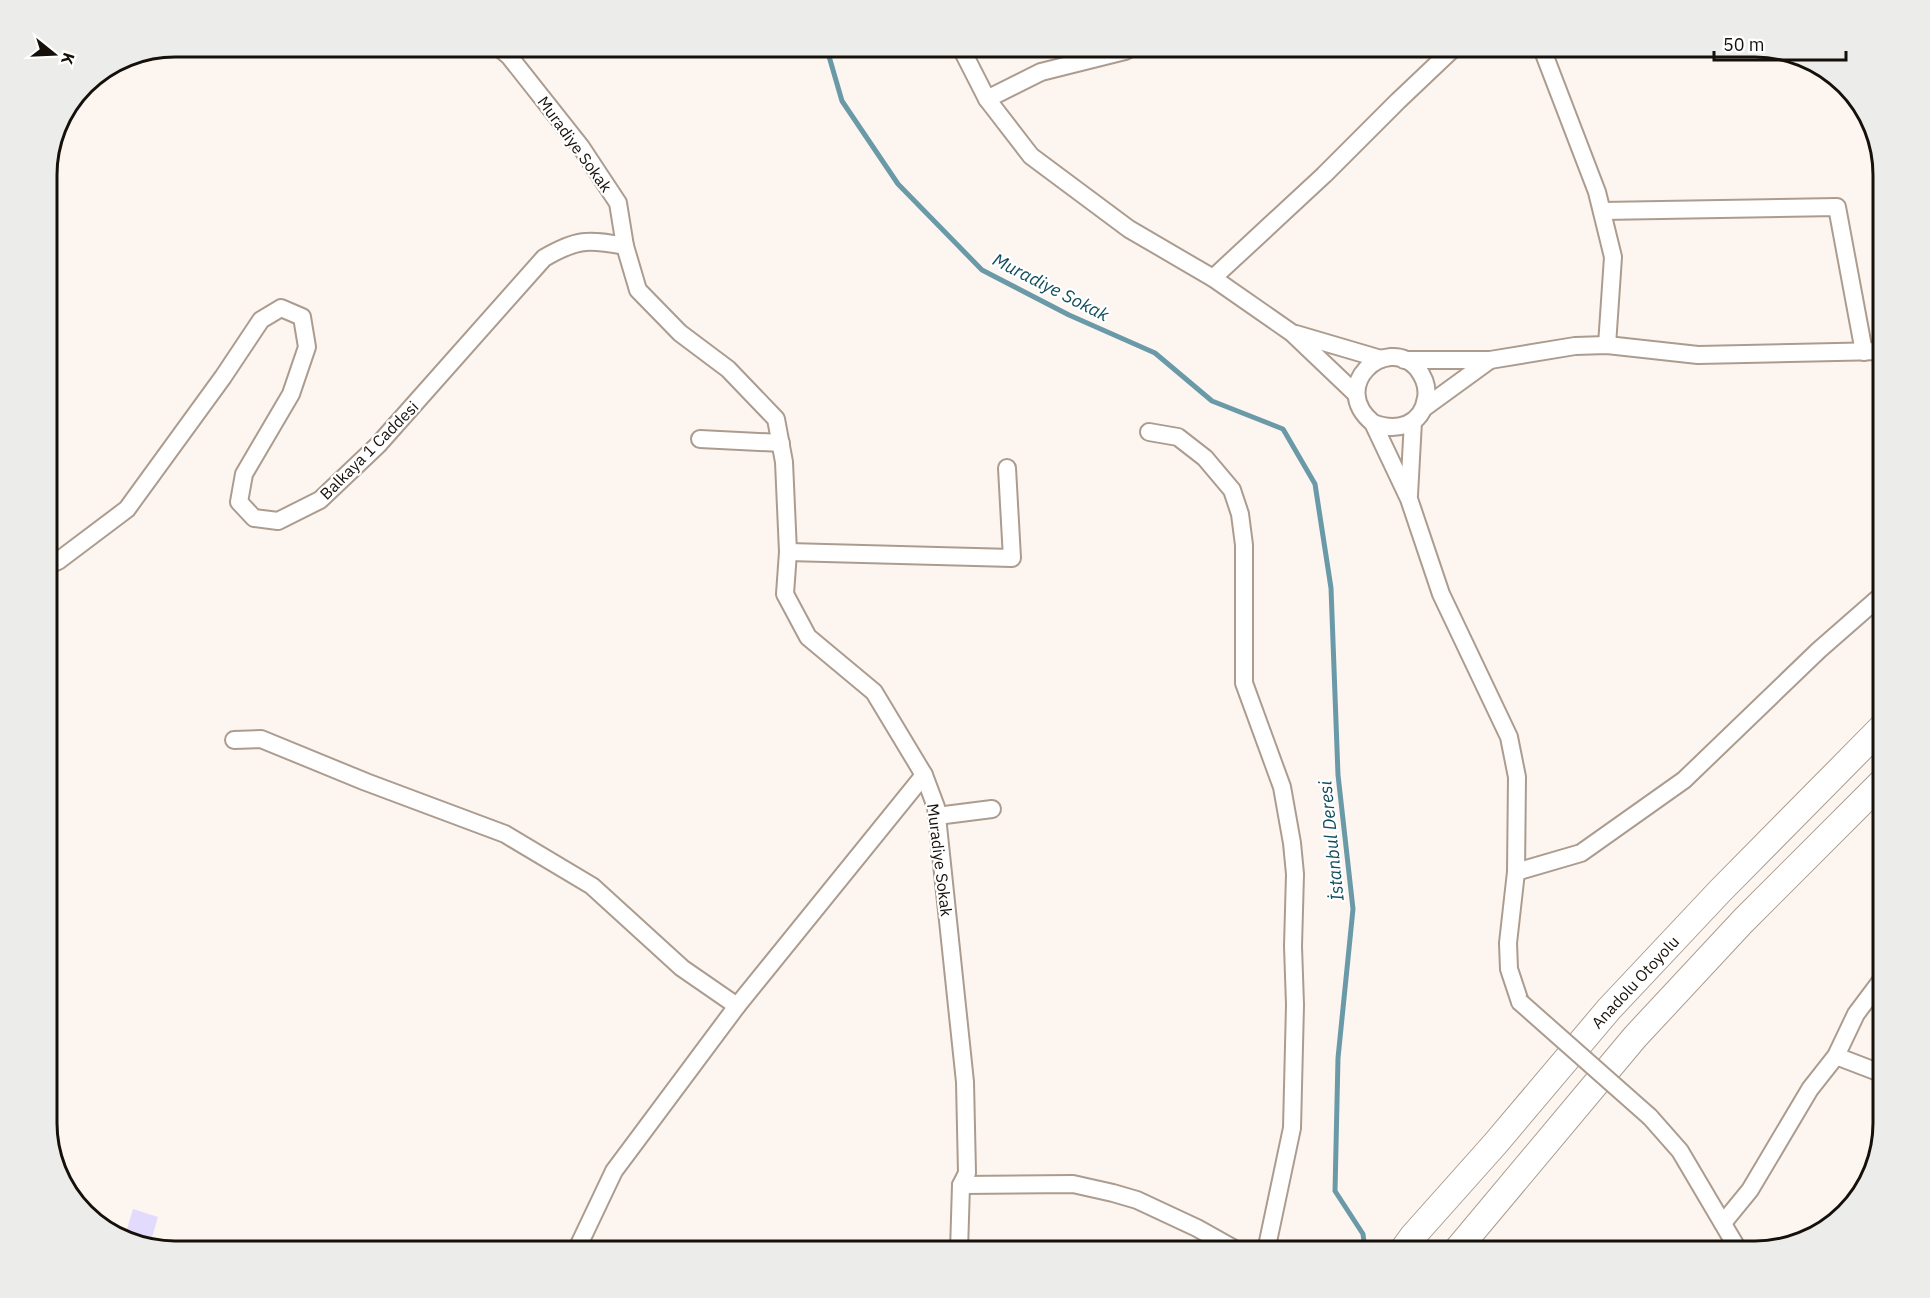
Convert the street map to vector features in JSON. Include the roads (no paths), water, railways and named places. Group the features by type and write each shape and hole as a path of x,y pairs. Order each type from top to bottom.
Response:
{"highway":[{"name":"Anadolu Otoyolu","path":"1410,1241 1609,1009 1728,882 1873,737"},
{"path":"1464,1241 1635,1037 1743,921 1873,792"}],"street":[{"name":"Muradiye Sokak","path":"510,57 581,147 618,203 625,246 638,290 680,333 728,369 776,419 784,462 788,552 785,594 808,637 874,692 924,775 936,807 965,1082 968,1173 961,1185 959,1241"},
{"path":"966,57 987,99 1031,156 1130,229 1213,278 1292,333 1356,394"},
{"path":"987,99 1041,72 1101,57"},
{"path":"1213,278 1324,175 1444,57"},
{"path":"1545,57 1597,192 1613,257 1607,345"},
{"path":"1602,211 1837,207 1864,352"},
{"name":"Balkaya 1 Caddesi","path":"57,561 127,509 223,377 261,320 281,308 302,317 307,347 291,394 244,474 239,502 254,518 278,521 320,500 378,445 544,258 565,246 593,240 625,246"},
{"path":"1292,333 1381,359"},
{"path":"1404,360 1490,360 1575,346 1607,345 1698,355 1804,351 1873,352"},
{"path":"1409,499 1418,414 1427,396 1426,384 1414,365 1392,357 1371,364 1363,372 1356,394 1358,405 1364,416 1384,428 1396,428 1408,425 1418,414 1490,360"},
{"path":"1373,423 1409,499 1441,594 1509,737 1517,777 1516,872 1508,942 1509,969 1520,1002 1650,1117 1680,1151 1733,1241"},
{"path":"1149,432 1178,437 1205,458 1232,490 1240,514 1244,545 1244,683 1282,787 1292,843 1295,874 1292,1128 1268,1241"},
{"path":"700,439 781,443"},
{"path":"788,552 1012,558 1007,468"},
{"path":"1516,872 1581,853 1684,780 1819,650 1873,603"},
{"path":"234,740 261,739 366,782 505,834 592,886 682,968 737,1006"},
{"path":"581,1241 614,1172 737,1006 924,775"},
{"path":"937,816 992,809"},
{"path":"1723,1223 1750,1190 1810,1089 1836,1056 1856,1014 1873,992"},
{"path":"1836,1056 1873,1070"},
{"path":"961,1185 1073,1184 1137,1200 1219,1241"}],"waterway":[{"name":"İstanbul Deresi","path":"829,57 842,101 898,184 982,270 1069,315 1155,353 1212,401 1283,429 1315,484 1331,588 1338,775 1353,909 1338,1058 1335,1191 1363,1234 1364,1241"}]}
